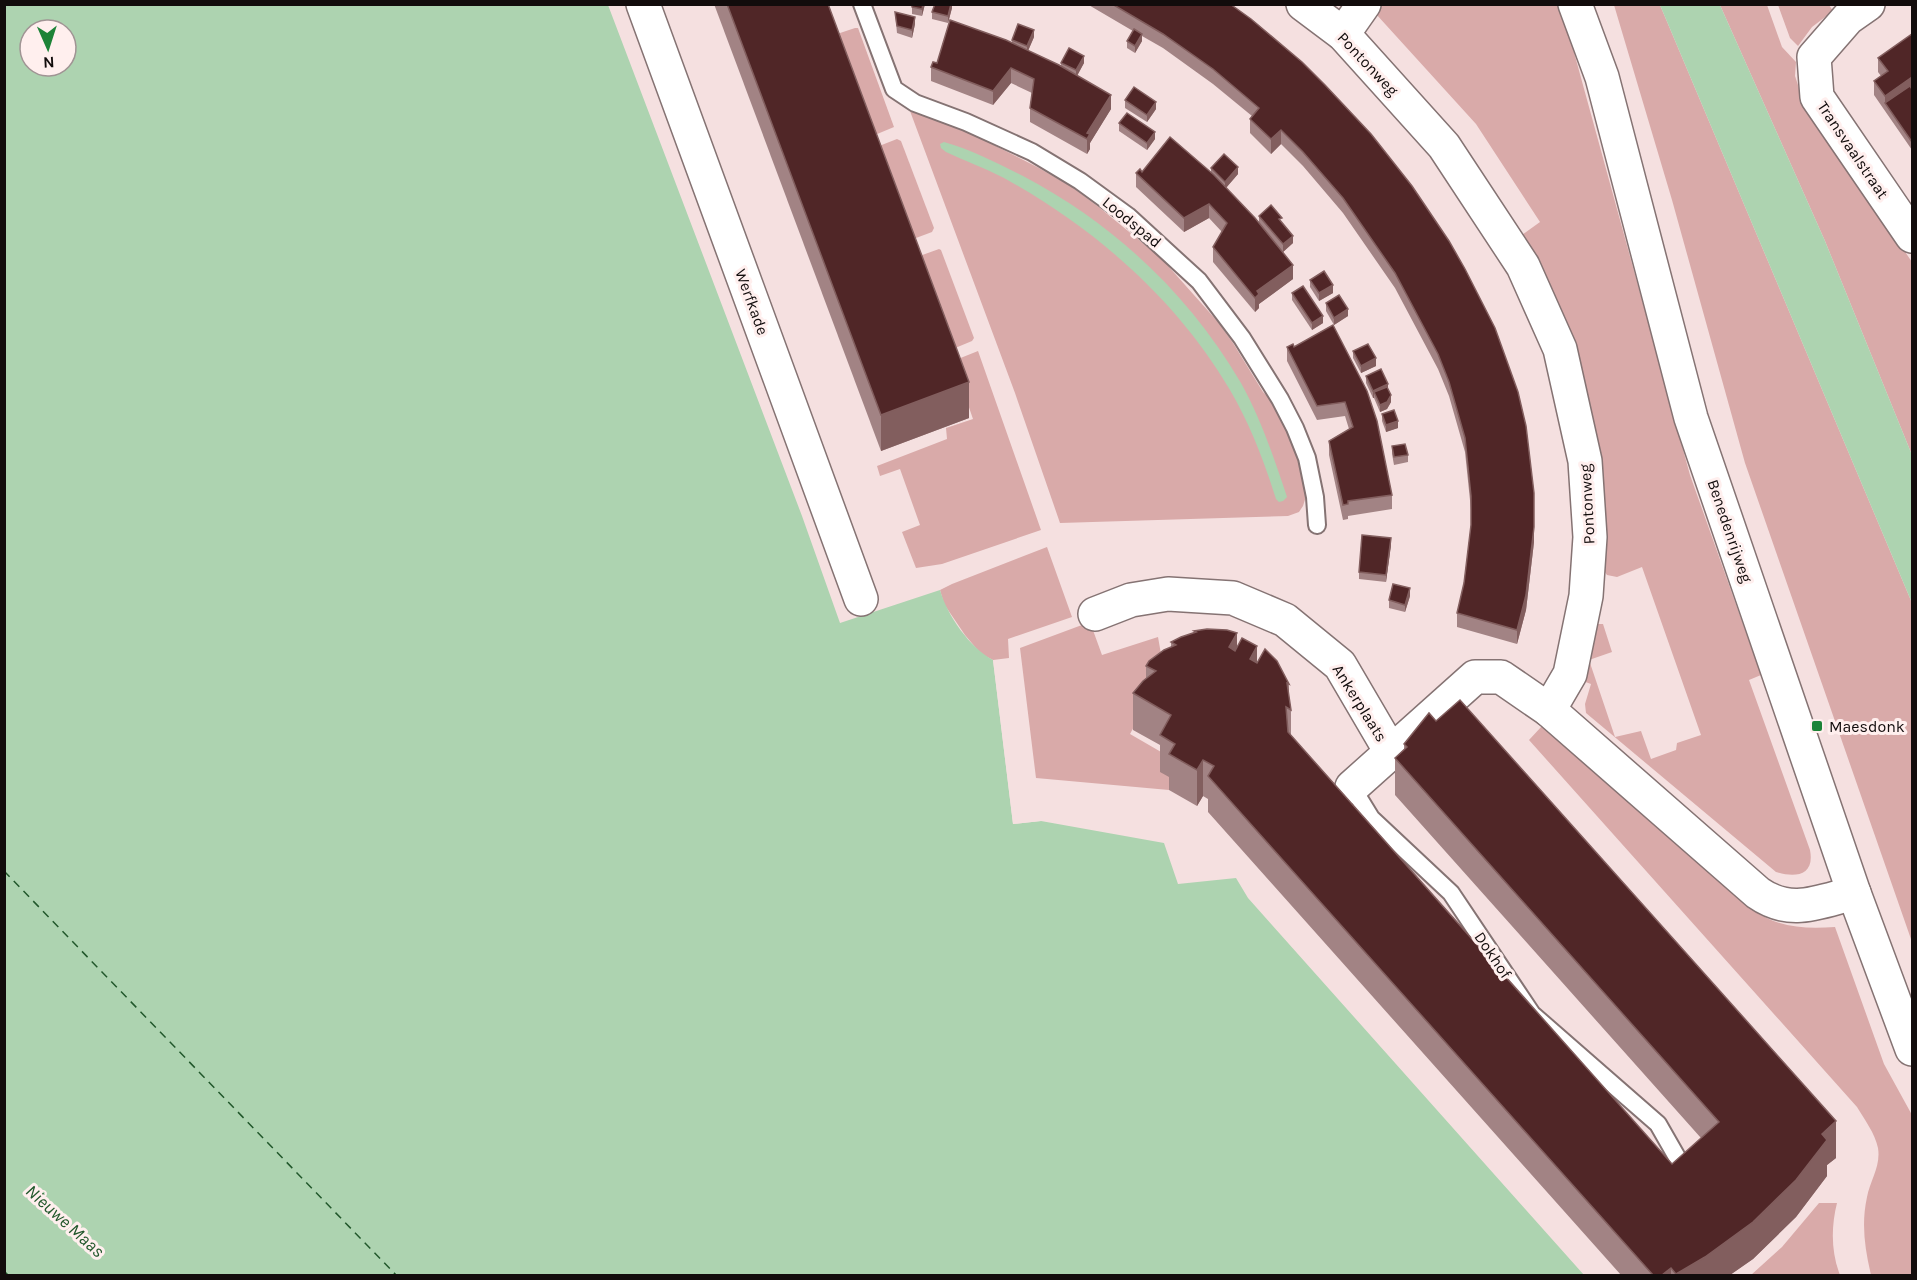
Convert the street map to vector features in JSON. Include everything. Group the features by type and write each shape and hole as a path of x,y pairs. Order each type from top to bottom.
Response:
{"street":[{"name":"Werfkade","path":"643,4 861,599"},
{"name":"Pontonweg","path":"1303,4 1343,34 1444,146 1523,266 1560,349 1586,461 1590,537 1586,596 1569,674 1549,710"},
{"path":"1343,34 1364,4"},
{"name":"Benedenrijweg","path":"1575,4 1602,77 1691,418 1854,893 1912,1049"},
{"name":"Transvaalstraat","path":"1868,4 1848,18 1814,57 1817,97 1912,236"},
{"name":"Ankerplaats","path":"1095,614 1131,600 1168,594 1233,598 1285,620 1340,665 1391,752"},
{"name":"Ankerplaats","path":"1352,787 1475,677 1501,677 1549,710"},
{"path":"1549,710 1771,902 1787,906 1807,906 1854,893"}],"lane":[{"name":"Loodspad","path":"862,4 894,89 915,103 966,122 1032,152 1080,181 1128,216 1199,281 1242,338 1295,428 1307,458 1315,497 1317,525"},
{"name":"Dokhof","path":"1352,787 1371,818 1451,893 1532,1014 1658,1124 1686,1173"}],"shaded area":[{"path":"1382,5 1558,5 1572,45 1690,475 1761,675 1749,680 1810,850 1809,865 1802,873 1790,875 1776,872 1586,713 1585,704 1591,684 1580,680 1594,624 1603,624 1612,652 1589,660 1615,737 1641,731 1651,759 1676,750 1677,743 1701,735 1642,567 1617,577 1607,575 1602,568 1519,237 1540,222 1476,124 1376,14"},
{"path":"1614,5 1660,5 1912,603 1912,942 1745,463 1672,200"},
{"path":"1720,5 1767,5 1782,47 1796,62 1795,76 1805,106 1912,262 1912,455 1825,241"},
{"path":"1778,5 1829,5 1833,11 1812,27 1798,46 1790,38"},
{"path":"858,28 894,127 870,137 831,36"},
{"path":"910,111 968,132 1072,187 1161,258 1218,322 1263,392 1275,403 1300,460 1307,493 1299,512 1288,516 1060,523 1015,393"},
{"path":"897,139 901,141 934,228 932,232 908,241 874,148"},
{"path":"939,249 974,338 948,351 914,258"},
{"path":"978,351 1041,530 942,564 916,568 902,532 920,525 900,469 880,476 877,466 947,439 946,428 973,419 953,361"},
{"path":"1047,547 1072,617 1008,639 1009,658 993,660 981,654 944,604 940,590"},
{"path":"1090,622 1102,655 1158,637 1164,671 1130,734 1168,756 1175,780 1169,790 1036,778 1020,648"},
{"path":"1542,726 1732,887 1752,909 1781,924 1813,928 1835,927 1884,1064 1912,1115 1912,1275 1871,1275 1864,1217 1879,1155 1877,1142 1857,1107 1529,740"},
{"path":"1819,1203 1837,1203 1833,1239 1840,1275 1751,1275 1782,1247"}],"water":[{"name":"Nieuwe Maas","path":"5,4 608,5 802,516 840,623 940,590 960,630 976,648 993,660 1013,824 1041,821 1164,843 1178,884 1236,878 1248,898 1584,1275 5,1276"},
{"path":"1660,5 1720,5 1825,241 1912,455 1912,603"},
{"path":"944,142 994,162 1056,195 1118,239 1173,291 1198,320 1241,383 1267,439 1287,497 1283,501 1279,502 1276,499 1256,443 1230,390 1209,357 1159,297 1102,243 1038,198 1004,178 946,152 940,144"}],"pier":[{"path":"993,660 996,660 1016,821 1041,818 1041,821 1013,824"}],"building":[{"path":"727,4 828,4 969,382 881,415"},
{"path":"912,4 923,4 922,9 912,7"},
{"path":"935,4 951,4 948,16 932,12"},
{"path":"1112,4 1230,4 1302,62 1371,134 1412,186 1449,241 1495,328 1518,392 1526,426 1534,493 1534,527 1526,595 1517,630 1457,613 1464,583 1471,525 1471,496 1465,438 1449,382 1438,354 1395,273 1343,198 1303,152 1281,130 1271,139 1250,119 1259,108 1213,69 1163,34"},
{"path":"895,12 915,17 912,30 897,26"},
{"path":"950,20 1006,40 1059,65 1111,95 1087,133 1090,134 1087,139 1030,108 1034,79 1011,68 993,91 931,67 933,62 937,63"},
{"path":"1018,24 1034,30 1027,46 1012,40"},
{"path":"1134,29 1142,34 1135,46 1127,41"},
{"path":"1912,34 1912,77 1885,96 1874,81 1888,71 1878,58"},
{"path":"1069,48 1084,56 1076,70 1061,63"},
{"path":"1910,86 1912,89 1912,142 1885,103"},
{"path":"1134,87 1156,102 1147,115 1125,100"},
{"path":"1127,113 1155,132 1147,143 1119,123"},
{"path":"1170,137 1214,175 1255,218 1293,265 1257,291 1259,294 1255,298 1213,247 1227,223 1209,204 1184,218 1136,173 1140,169 1142,172"},
{"path":"1224,154 1238,167 1225,182 1211,168"},
{"path":"1271,205 1293,236 1283,244 1259,216"},
{"path":"1324,271 1333,285 1319,293 1310,280"},
{"path":"1303,286 1323,316 1312,323 1292,293"},
{"path":"1339,295 1348,309 1334,318 1326,303"},
{"path":"1333,325 1367,391 1377,421 1392,495 1348,501 1348,504 1343,505 1329,441 1353,427 1345,402 1317,406 1287,347 1293,344 1294,347"},
{"path":"1368,344 1376,358 1361,366 1353,351"},
{"path":"1381,369 1388,384 1373,391 1366,376"},
{"path":"1387,387 1391,395 1387,402 1380,405 1374,392"},
{"path":"1394,410 1398,421 1386,425 1382,414"},
{"path":"1405,444 1408,455 1394,457 1392,446"},
{"path":"1362,535 1391,538 1386,575 1359,572"},
{"path":"1393,584 1410,588 1405,605 1389,600"},
{"path":"1207,629 1237,633 1229,647 1235,651 1242,638 1257,646 1250,659 1257,663 1265,649 1277,661 1289,684 1287,683 1291,710 1286,707 1288,732 1672,1164 1719,1122 1395,758 1407,747 1404,744 1429,713 1436,721 1460,700 1836,1121 1822,1134 1827,1140 1796,1180 1753,1222 1705,1257 1676,1274 1671,1268 1662,1275 1653,1275 1208,776 1214,766 1203,760 1197,770 1169,754 1175,744 1160,735 1171,715 1133,693 1156,671 1146,666 1149,661 1164,650 1176,645 1171,642 1196,632 1194,631"}],"ferry route":[{"path":"4,871 397,1276"},
{"path":"4,1271 9,1276"}],"place":[{"name":"Maesdonk","path":"1817,726"}]}
